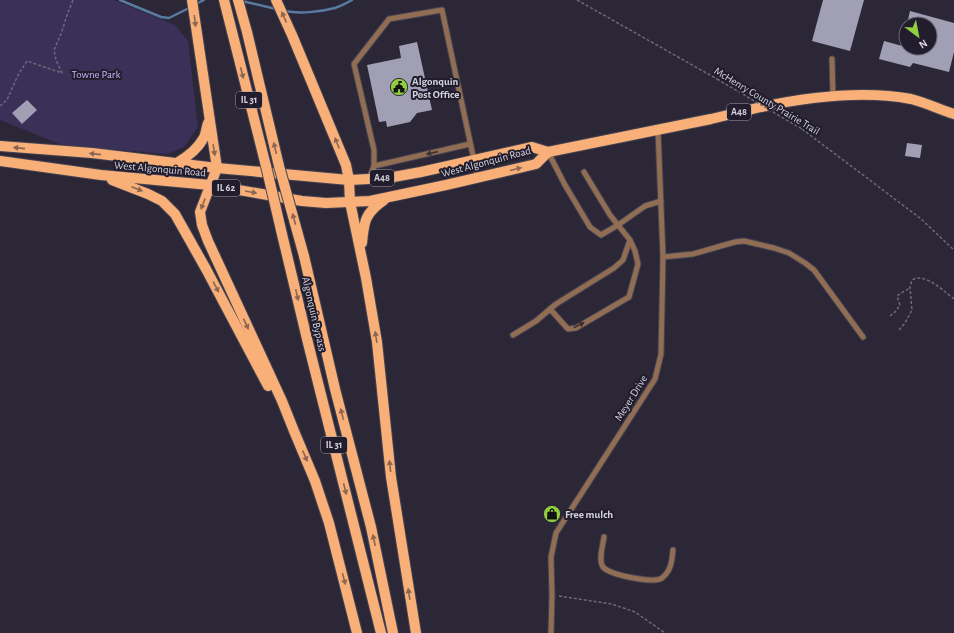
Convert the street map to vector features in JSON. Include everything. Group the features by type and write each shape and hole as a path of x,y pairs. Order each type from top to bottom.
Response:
{"main road":[{"path":"192,0 217,168 200,212 202,225 282,401 316,481 329,523 357,633"},
{"name":"Algonquin Bypass","path":"224,0 381,633"},
{"name":"Algonquin Bypass","path":"238,0 279,166 304,256 335,389 371,527 393,633"},
{"path":"276,0 346,165 349,180 350,202 366,278 377,342 391,477 416,633"},
{"name":"West Algonquin Road","path":"0,146 92,153 217,168 349,180 388,178 532,147 548,152 727,116 761,107 817,97 853,95 913,100 954,114"},
{"path":"177,163 194,151 204,138 209,118"},
{"name":"West Algonquin Road","path":"0,162 101,175 210,185 302,201 326,203 370,201 478,178 536,164 548,152"},
{"path":"101,175 162,201 175,214 206,268 263,376 277,406 294,431"},
{"path":"361,257 363,230 368,214 374,206 388,197"}],"lane":[{"path":"369,179 374,166 374,150 354,64 389,19 442,10 478,178"},
{"path":"832,59 833,96"},
{"name":"Meyer Drive","path":"551,633 551,557 556,533 655,379 662,354 663,257 658,130"},
{"path":"374,166 470,144"},
{"path":"548,152 564,185 590,227 601,235 645,206 661,202"},
{"path":"550,309 568,329 576,328 629,296 638,264 635,251 630,240 610,216 584,172"},
{"path":"513,335 536,321 556,304 614,268 623,260 630,240"},
{"path":"663,257 693,254 735,242 744,241 774,248 790,254 814,270 863,337"},
{"path":"604,537 601,562 604,568 620,575 652,581 660,580 667,574 671,566 673,550"}],"path":[{"path":"0,106 7,100 18,75 27,61 62,73 56,60 54,50 73,0"},
{"name":"McHenry County Prairie Trail","path":"577,0 802,129 920,218 954,250"},
{"path":"899,330 905,323 912,310 910,288 914,278 919,277 933,283 954,299"},
{"path":"890,316 900,305 897,296 910,288"},
{"path":"552,595 612,604 635,612 665,633"}],"green space":[{"name":"Towne Park","path":"0,0 114,0 175,25 188,41 198,127 184,147 167,154 62,145 0,120"}],"building":[{"path":"823,0 864,0 850,51 812,41"},
{"path":"910,11 928,16 909,16"},
{"path":"938,19 954,23 954,52 949,72 913,63 910,67 879,59 884,41 898,45 898,56 938,56"},
{"name":"Algonquin Post Office","path":"417,42 432,110 417,113 410,122 387,127 386,121 379,122 367,65 401,58 399,46"},
{"path":"27,100 37,110 22,124 12,113"},
{"path":"907,143 922,145 920,158 905,156"}],"waterway":[{"path":"120,0 161,17 169,18 191,7"},
{"path":"196,4 204,0"},
{"path":"285,11 323,11 337,7 352,0"},
{"path":"242,1 276,9"}],"place":[{"name":"Algonquin Post Office","path":"399,87"},
{"name":"Free mulch","path":"552,514"}]}
